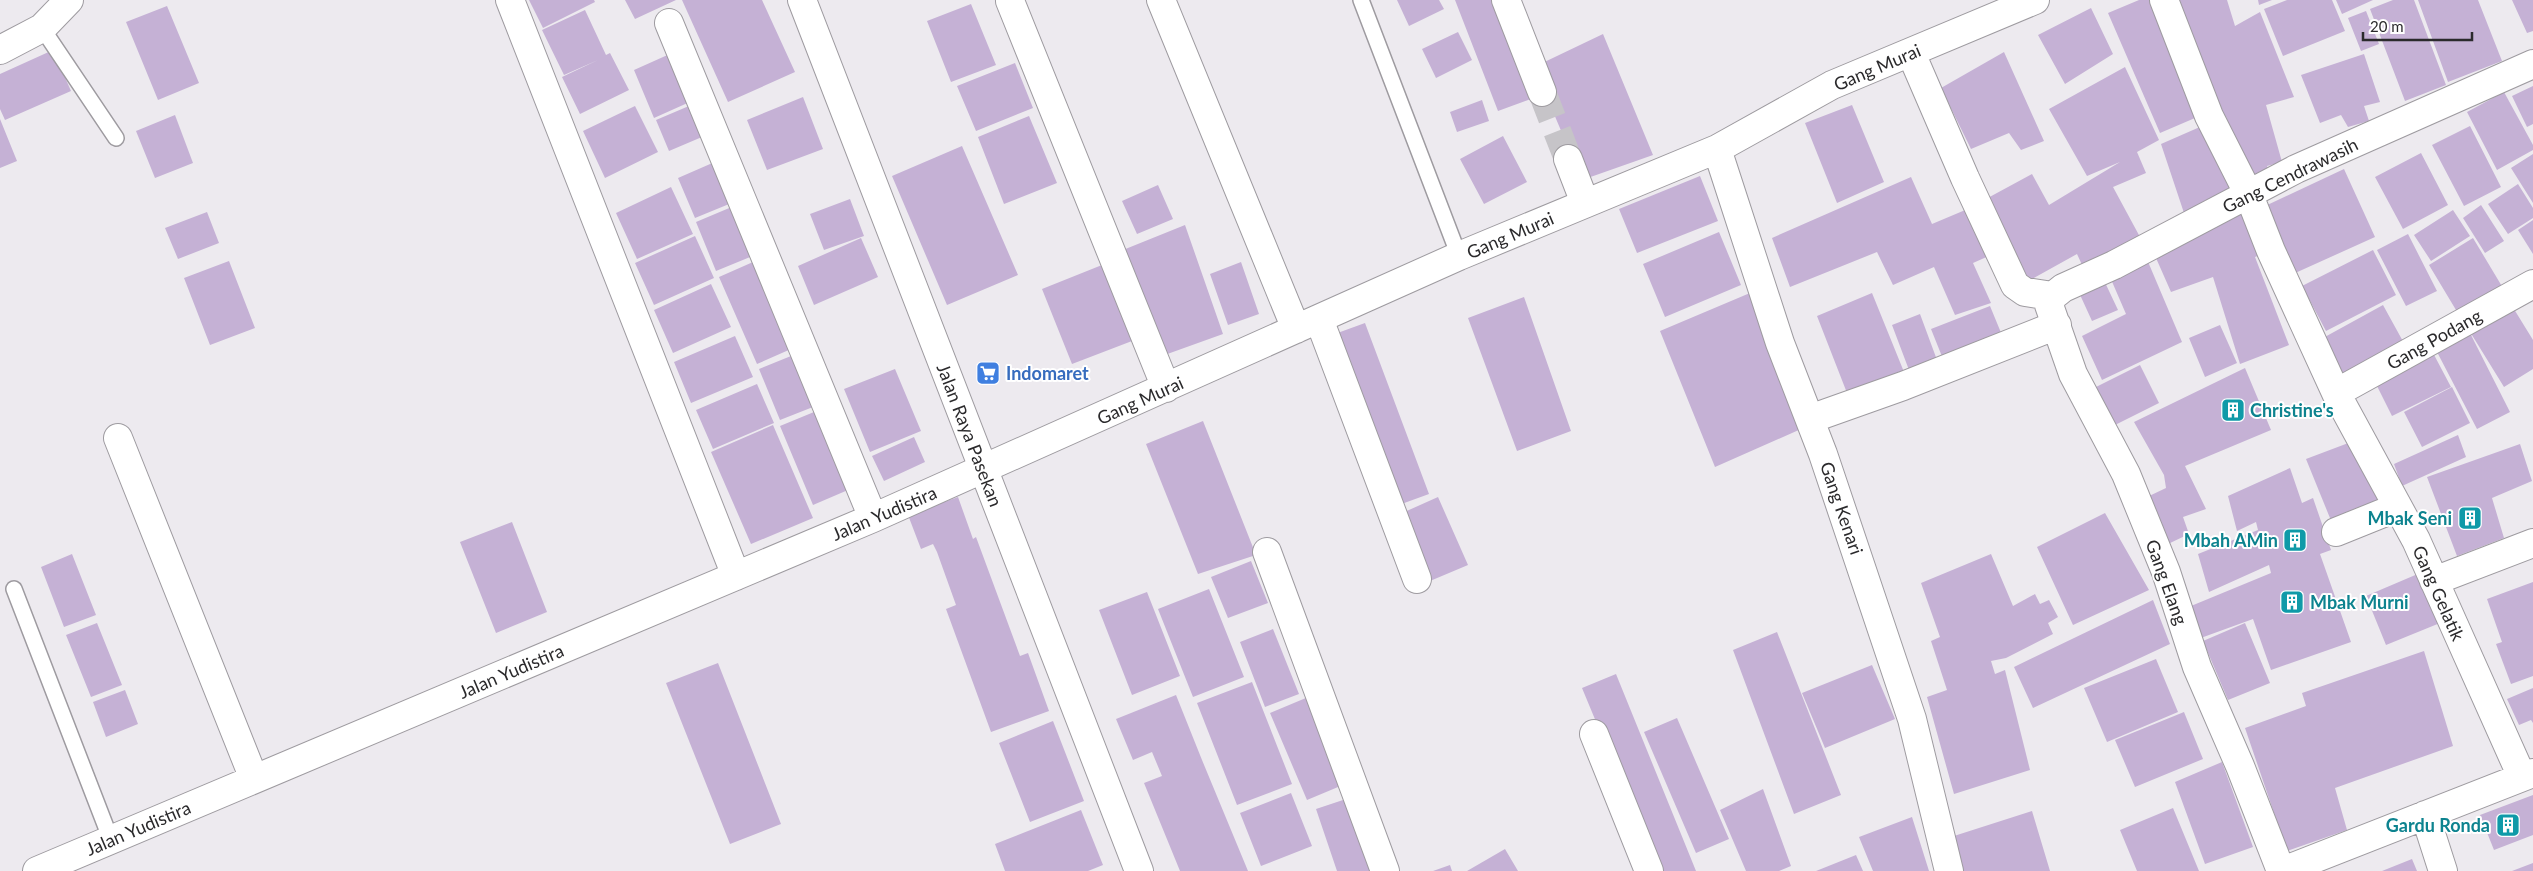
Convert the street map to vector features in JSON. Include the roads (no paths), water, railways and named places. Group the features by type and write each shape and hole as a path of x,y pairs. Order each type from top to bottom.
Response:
{"street":[{"path":"0,50 42,28 69,0"},
{"path":"510,0 736,576"},
{"name":"Jalan Raya Pasekan","path":"802,0 1139,871"},
{"path":"1161,0 1308,324 1417,579"},
{"path":"1506,0 1542,92"},
{"name":"Gang Murai","path":"984,470 1459,256 1716,150 1832,85 2035,0"},
{"name":"Gang Gelatik","path":"2164,0 2210,116 2249,195 2271,251 2336,393 2398,507 2527,775"},
{"path":"1010,1 1166,388"},
{"path":"669,22 874,518"},
{"path":"1911,53 1965,178 2015,285 2024,292 2053,296"},
{"name":"Gang Cendrawasih","path":"2053,296 2063,288 2249,195 2296,169 2533,64"},
{"name":"Gang Kenari","path":"1716,150 1780,343 1810,419 1912,719 1949,871"},
{"path":"1568,159 1585,203"},
{"name":"Gang Podang","path":"2336,393 2533,284"},
{"name":"Gang Elang","path":"2053,296 2049,306 2073,374 2126,474 2166,572 2196,666 2240,766 2282,871"},
{"path":"1810,419 1904,386 2057,325"},
{"path":"118,438 254,780"},
{"name":"Jalan Yudistira","path":"37,871 984,470"},
{"path":"2336,532 2398,507"},
{"path":"2434,581 2533,543"},
{"path":"1267,552 1385,871"},
{"path":"1594,734 1649,871"},
{"path":"2282,871 2527,775"},
{"path":"2425,815 2443,871"}],"lane":[{"path":"1361,0 1459,256"},
{"path":"42,28 116,138"},
{"path":"14,589 111,840"}],"tunnel":[{"path":"1542,92 1568,159"}],"place":[{"name":"Indomaret","path":"988,373"},
{"name":"Christine's","path":"2233,410"},
{"name":"Mbak Seni","path":"2470,518"},
{"name":"Mbah AMin","path":"2295,540"},
{"name":"Mbak Murni","path":"2292,602"},
{"name":"Gardu Ronda","path":"2508,825"}]}
